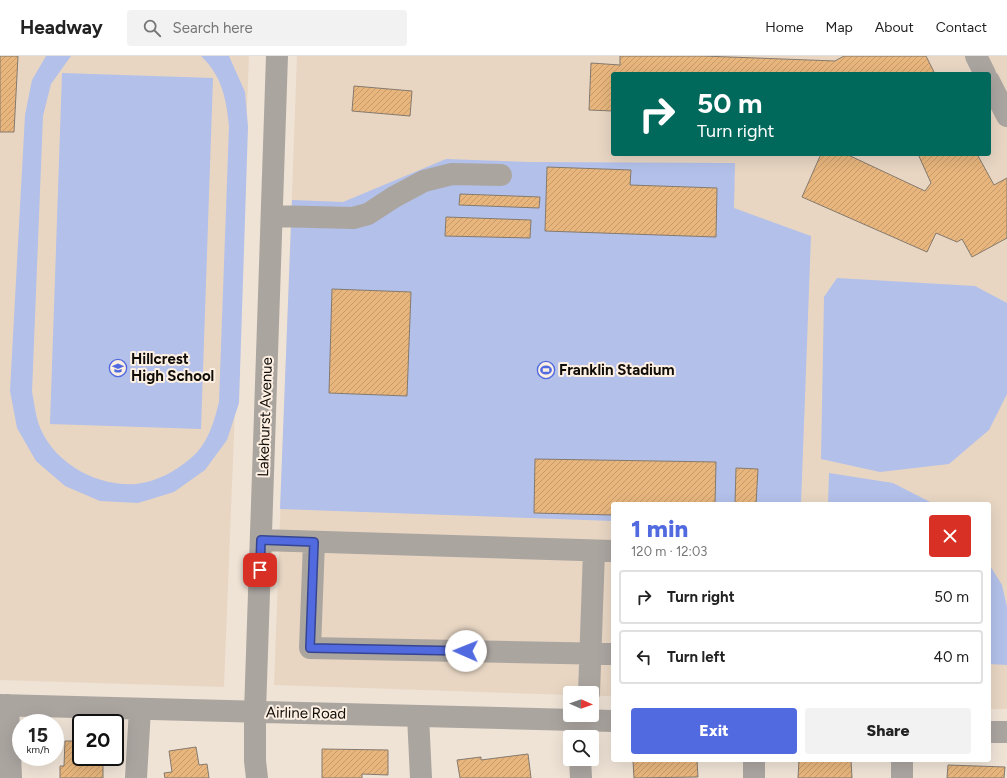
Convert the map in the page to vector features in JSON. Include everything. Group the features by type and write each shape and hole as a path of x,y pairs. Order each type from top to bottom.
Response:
{"street":[{"name":"Lakehurst Avenue","path":"257,778 254,761 255,712 277,56"},
{"path":"976,56 984,72"},
{"path":"991,86 1007,116"},
{"path":"272,216 352,218 368,214 394,196 424,181 452,174 502,175"},
{"path":"261,540 604,551 590,654 589,686"},
{"path":"314,542 310,648 611,654"},
{"path":"4,705 11,778"},
{"name":"Airline Road","path":"4,705 418,716 582,723 611,721"},
{"path":"136,778 140,709"},
{"path":"418,716 421,778"},
{"path":"991,732 1007,732"},
{"path":"754,762 754,778"},
{"path":"902,762 902,778"},
{"path":"580,766 581,778"}],"shaded area":[{"name":"Hillcrest High School","path":"0,56 249,56 224,687 0,680"},
{"path":"46,56 71,56 51,84 43,116 32,392 38,422 44,436 53,449 64,460 77,469 91,476 121,484 136,484 151,481 172,471 185,463 197,452 210,432 219,402 229,126 222,88 214,71 201,56 229,56 245,92 248,127 239,403 227,440 205,470 174,492 138,503 100,501 65,486 36,461 17,428 10,391 25,115 32,80"},
{"path":"297,56 1007,56 1007,709 991,709 991,502 611,502 611,696 599,696 599,686 563,686 563,695 274,685"},
{"path":"62,73 213,78 201,429 50,424"},
{"name":"Franklin Stadium","path":"446,159 529,162 735,163 734,208 811,236 801,502 611,502 611,521 280,509 292,200 343,202"},
{"path":"837,278 975,286 1007,303 1007,394 989,430 949,464 880,472 821,459 824,297"},
{"path":"829,473 893,483 930,502 828,502"},
{"path":"991,567 1002,585 1007,607 1007,665 991,664"}],"building":[{"path":"0,56 18,56 14,132 0,132"},
{"path":"620,56 703,56 835,61 844,56 926,56 934,72 611,72 611,111 589,110 591,63 620,65"},
{"path":"354,86 412,91 410,116 352,111"},
{"path":"820,156 850,156 925,191 931,183 919,156 978,156 994,185 1007,178 1007,238 972,257 962,239 957,242 936,233 927,252 802,197"},
{"path":"547,167 631,170 630,185 717,188 716,237 545,231"},
{"path":"460,194 540,197 539,208 459,205"},
{"path":"446,217 531,220 530,238 445,236"},
{"path":"332,289 411,292 407,396 329,393"},
{"path":"535,459 716,462 715,502 611,502 611,515 534,513"},
{"path":"736,468 758,469 756,502 735,502"},
{"path":"65,741 72,741 72,766 103,766 103,778 60,778 60,766 64,766"},
{"path":"196,747 199,765 207,764 209,778 165,778 164,773 172,772 169,751"},
{"path":"322,749 388,750 388,775 362,774 362,778 322,778"},
{"path":"528,754 531,778 460,778 457,760 481,757 481,760"},
{"path":"633,762 697,762 698,777 634,778"},
{"path":"799,762 851,762 852,778 798,778"},
{"path":"948,765 1005,767 1004,778 947,778"}],"place":[{"name":"Hillcrest High School","path":"118,368"},
{"name":"Franklin Stadium","path":"546,370"}],"route":[{"path":"260,570 261,540 314,542 310,648 466,651"}]}
